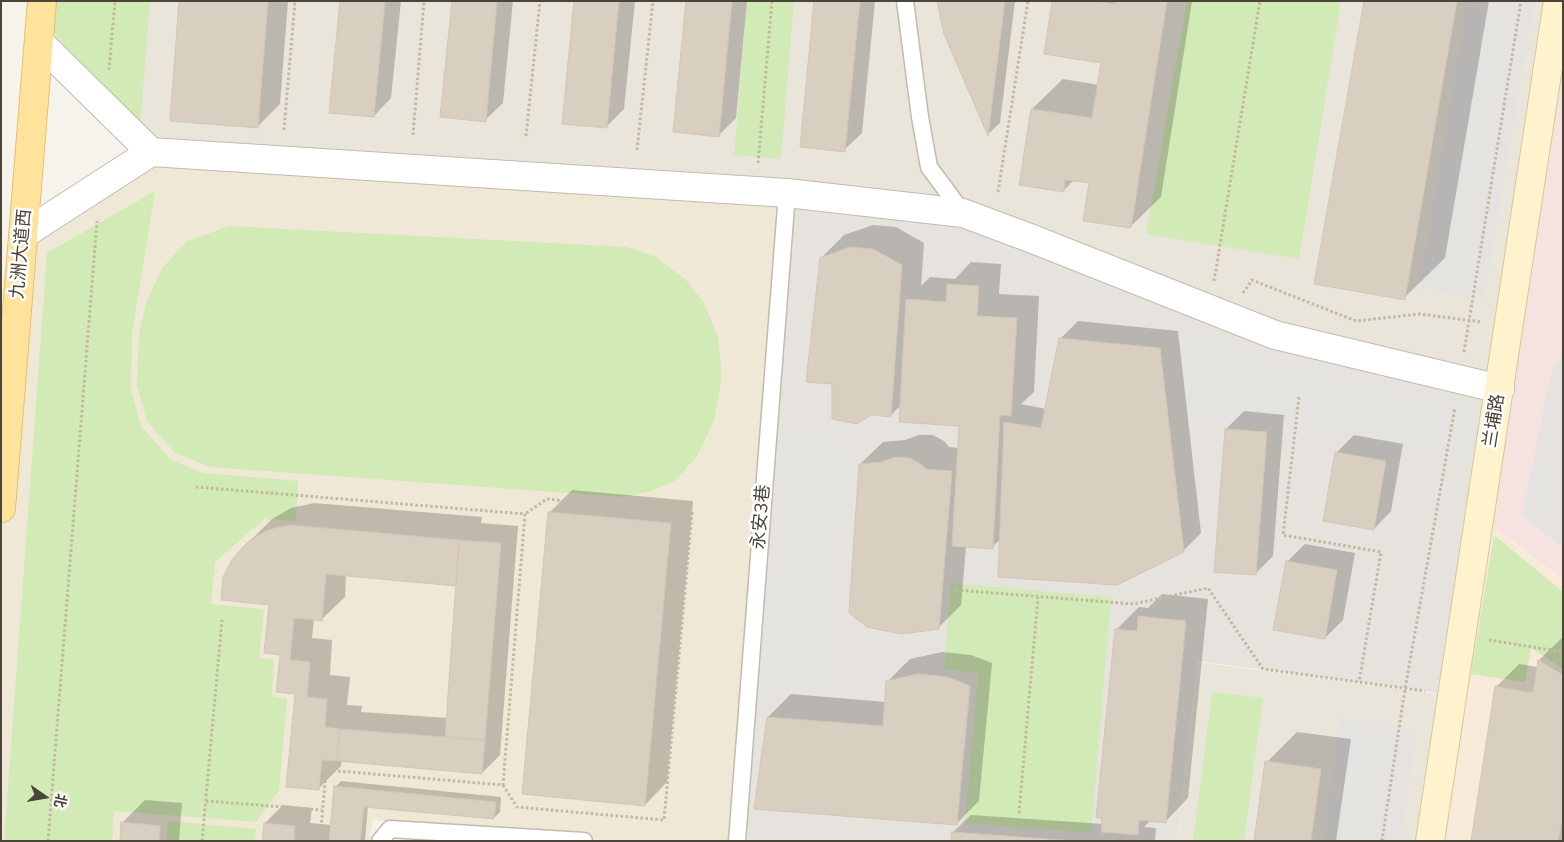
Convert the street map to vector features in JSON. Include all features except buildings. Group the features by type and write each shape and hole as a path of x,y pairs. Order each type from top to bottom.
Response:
{"main road":[{"name":"九洲大道西","path":"1,508 42,1"},
{"name":"兰埔路","path":"1430,841 1558,1"}],"street":[{"path":"39,42 151,152"},
{"path":"24,234 151,152 787,193 962,213 1275,335 1500,389"}],"lane":[{"path":"905,1 920,117 929,167 962,213"},
{"name":"永安3巷","path":"737,841 787,193"},
{"path":"380,841 390,829 584,841"}],"path":[{"path":"106,108 115,1"},
{"path":"284,130 295,1"},
{"path":"413,134 424,1"},
{"path":"526,136 540,1"},
{"path":"636,150 653,1"},
{"path":"756,190 772,1"},
{"path":"998,192 1028,1"},
{"path":"1218,312 1260,1"},
{"path":"1382,841 1405,688 1460,379 1521,1"},
{"path":"48,841 100,185"},
{"path":"1218,312 1252,280 1356,321 1420,314 1510,325"},
{"path":"1299,397 1283,535 1381,552 1359,682"},
{"path":"196,487 525,514 547,499 692,513 664,820 517,807 503,785 525,514"},
{"path":"956,590 1133,604 1208,588 1263,669 1452,696"},
{"path":"1019,813 1038,597"},
{"path":"202,841 222,620"},
{"path":"1462,635 1563,652"},
{"path":"320,841 326,770 503,785"},
{"path":"206,801 322,810"}],"shaded area":[{"path":"42,1 1557,1 1499,388 151,152 39,42"},
{"path":"1467,1 1534,1 1484,300 1419,289"},
{"path":"1563,1 1563,580 1480,516"},
{"path":"151,153 787,193 737,841 615,841 372,820 370,841 1,841 1,513 24,235"},
{"path":"788,193 962,213 1275,336 1499,389 1452,695 1198,661 1177,841 737,841"},
{"path":"1173,312 1264,355 1483,405 1472,470 1272,424 1182,417"},
{"path":"1563,350 1563,548 1522,515 1551,372"},
{"path":"777,429 856,435 834,702 755,696"},
{"path":"1480,516 1563,581 1563,841 1430,841"},
{"path":"1198,662 1452,696 1430,841 1177,841"},
{"path":"1340,716 1417,730 1400,841 1323,841"}],"green space":[{"path":"55,1 150,1 140,128 53,32"},
{"path":"747,1 794,1 781,159 734,155"},
{"path":"1187,1 1341,1 1299,259 1146,234"},
{"path":"155,191 132,334 131,390 141,426 171,460 203,473 298,481 296,521 264,519 215,562 211,604 264,609 259,658 274,660 272,696 287,699 279,790 256,822 114,811 112,841 4,841 47,253"},
{"path":"229,226 627,247 656,257 686,280 704,303 718,338 722,377 714,421 697,456 676,480 651,491 624,497 210,467 174,452 147,421 137,386 139,335 146,303 163,267 187,241"},
{"path":"1494,535 1563,592 1563,669 1531,648 1525,682 1471,674"},
{"path":"951,583 1111,597 1091,833 965,823 978,673 944,669"},
{"path":"1212,692 1263,698 1244,841 1193,841"},
{"path":"168,821 256,829 255,841 166,841"}]}
